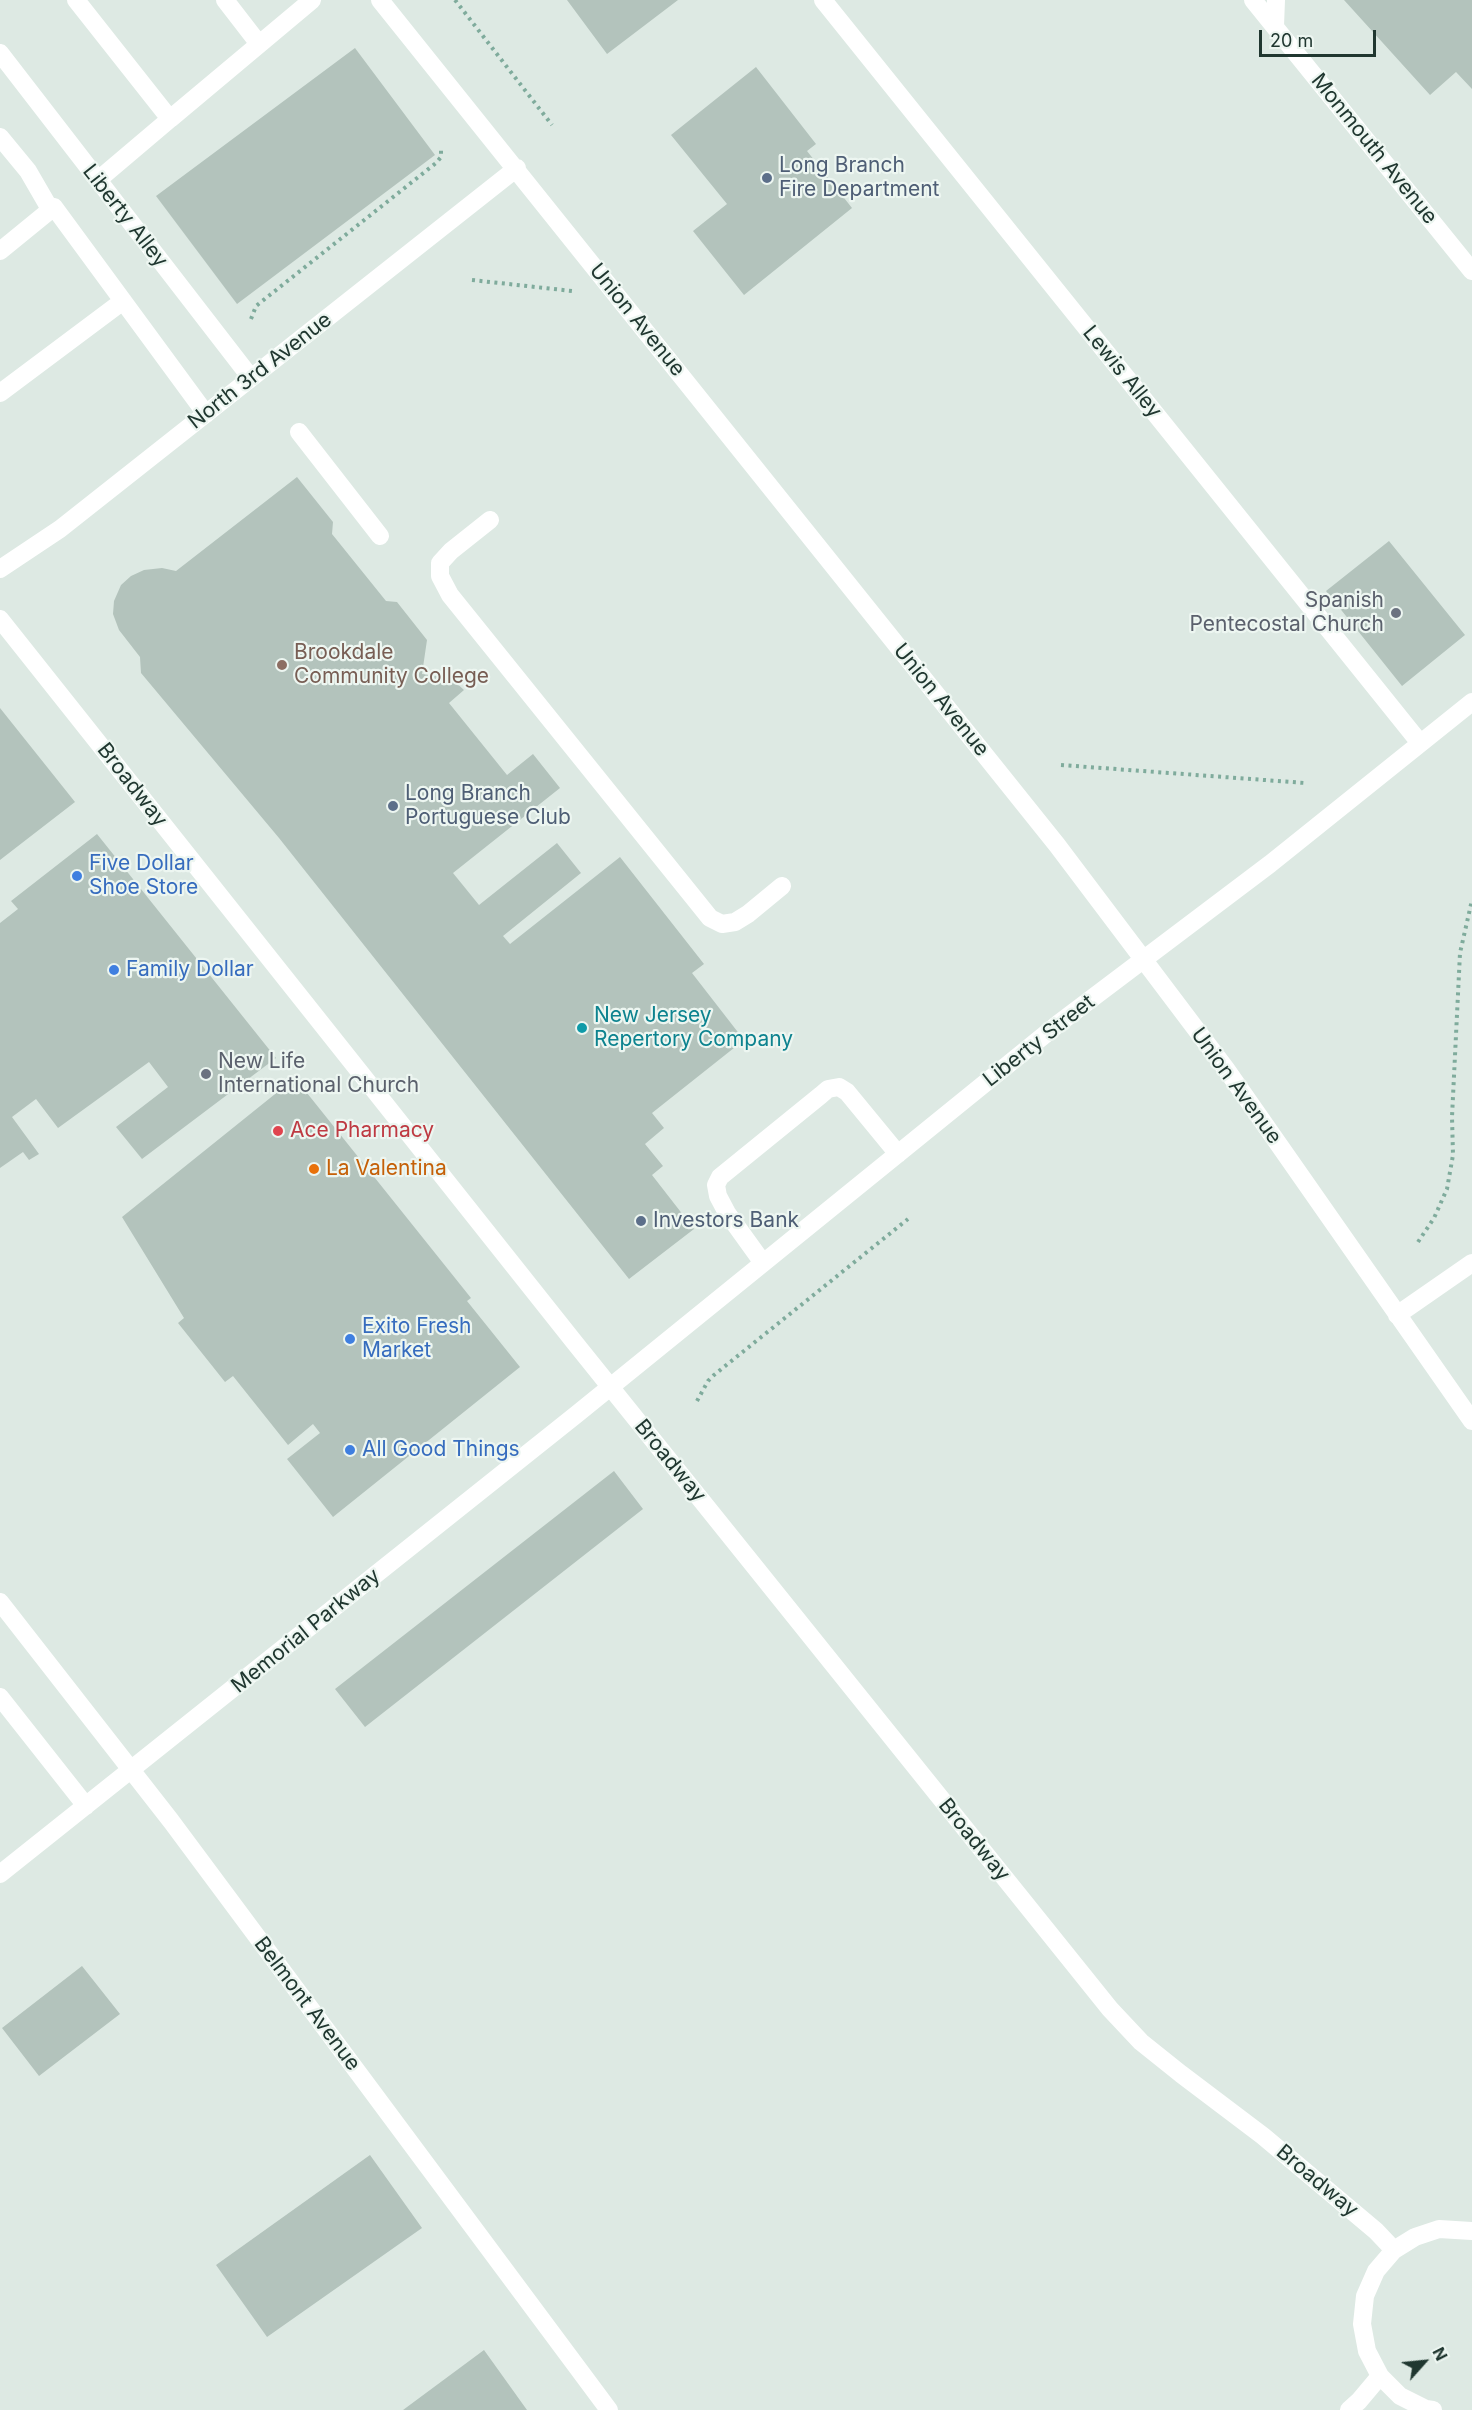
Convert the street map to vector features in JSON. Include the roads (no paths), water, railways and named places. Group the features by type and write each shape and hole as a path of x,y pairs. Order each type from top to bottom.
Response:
{"street":[{"path":"76,0 170,119"},
{"path":"225,0 259,44"},
{"path":"98,180 312,0"},
{"name":"Union Avenue","path":"380,0 517,168 1057,845 1226,1069 1472,1421"},
{"name":"Lewis Alley","path":"824,0 1420,743"},
{"name":"Monmouth Avenue","path":"1253,0 1472,271"},
{"path":"1275,26 1276,0"},
{"name":"Liberty Alley","path":"0,53 251,378"},
{"path":"0,137 28,171 51,209"},
{"name":"North 3rd Avenue","path":"0,569 60,529 517,168"},
{"path":"0,251 54,207 206,414"},
{"path":"0,393 123,301"},
{"path":"299,432 380,536"},
{"path":"490,520 451,551 440,563 440,576 450,595 710,918 722,924 735,922 782,886"},
{"name":"Broadway","path":"0,619 1110,2009 1141,2042 1263,2136 1377,2230 1394,2250"},
{"name":"Liberty Street","path":"611,1387 1058,1024 1270,864 1472,702"},
{"path":"763,1263 727,1214 718,1196 716,1185 720,1177 828,1089 839,1087 847,1092 898,1154"},
{"path":"1397,1315 1472,1263"},
{"name":"Memorial Parkway","path":"0,1875 611,1387"},
{"name":"Belmont Avenue","path":"0,1602 132,1770 609,2410"},
{"path":"0,1697 86,1806"},
{"path":"1434,2410 1426,2409 1400,2396 1380,2376 1367,2351 1362,2324 1365,2296 1376,2271 1394,2250 1415,2237 1439,2229 1472,2231"},
{"path":"1349,2410 1380,2376"}],"place":[{"name":"Long Branch Fire Department","path":"767,178"},
{"name":"Spanish Pentecostal Church","path":"1396,613"},
{"name":"Brookdale Community College","path":"282,665"},
{"name":"Long Branch Portuguese Club","path":"393,806"},
{"name":"Five Dollar Shoe Store","path":"77,876"},
{"name":"Family Dollar","path":"114,970"},
{"name":"New Jersey Repertory Company","path":"582,1028"},
{"name":"New Life International Church","path":"206,1074"},
{"name":"Ace Pharmacy","path":"278,1131"},
{"name":"La Valentina","path":"314,1169"},
{"name":"Investors Bank","path":"641,1221"},
{"name":"Exito Fresh Market","path":"350,1339"},
{"name":"All Good Things","path":"350,1450"}]}
